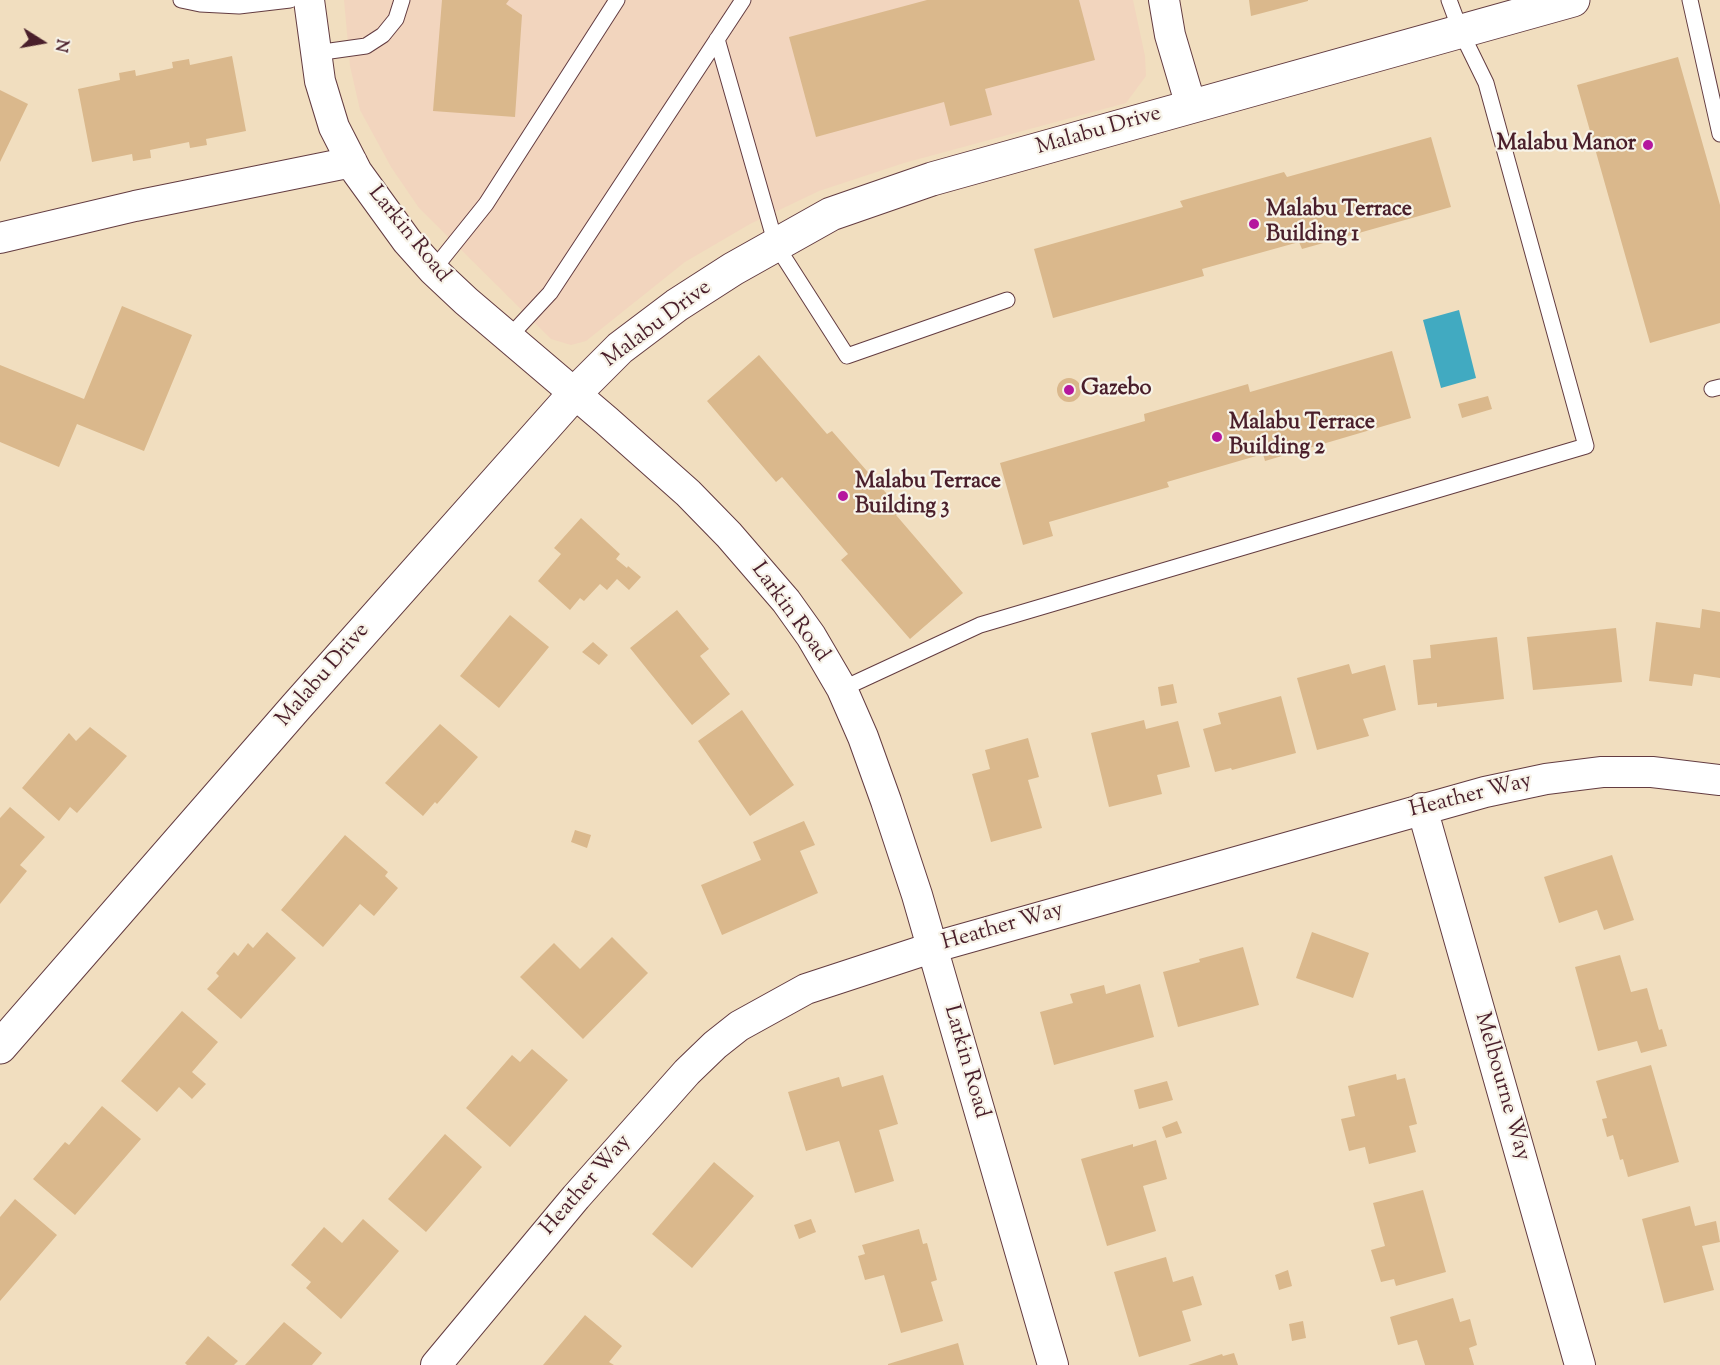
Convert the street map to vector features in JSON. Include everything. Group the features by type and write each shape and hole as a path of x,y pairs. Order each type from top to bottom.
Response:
{"street":[{"name":"Larkin Road","path":"309,0 320,81 334,127 352,162 407,241 466,301 688,493 729,535 786,601 811,636 842,689 886,801 932,948 1053,1365"},
{"path":"1164,0 1170,35 1191,106"},
{"name":"Malabu Drive","path":"0,1047 296,707 575,393 620,348 677,305 831,214 932,179 1574,0"},
{"path":"0,238 135,206 352,162"},
{"name":"Heather Way","path":"436,1365 576,1197 687,1072 739,1026 807,989 932,948 1485,792 1546,779 1602,772 1652,772 1720,780"},
{"name":"Melbourne Way","path":"1422,808 1580,1365"}],"lane":[{"path":"181,0 200,4 239,6 290,0"},
{"path":"316,53 366,46 383,36 396,20 402,0"},
{"path":"433,270 486,204 617,0"},
{"path":"509,337 550,293 742,0"},
{"path":"842,689 980,625 1586,446 1486,83 1461,32 1449,0"},
{"path":"1690,0 1720,134"},
{"path":"717,39 776,245 848,356 1007,300"}],"shaded area":[{"path":"344,0 1133,0 1145,56 1146,76 1126,103 904,163 819,191 750,224 685,262 586,341 571,345 551,339 419,208 391,167 360,110 350,66"}],"water":[{"path":"1459,310 1476,378 1441,388 1423,320"}],"building":[{"path":"442,0 509,0 506,4 522,15 515,117 433,111"},
{"path":"927,0 1079,0 1095,60 985,89 992,115 950,126 944,102 816,137 789,37"},
{"path":"1249,0 1308,0 1308,1 1251,16"},
{"path":"232,56 246,131 206,139 207,145 190,148 189,142 150,150 151,158 133,161 132,154 92,162 78,89 120,80 119,73 135,70 136,76 173,68 172,62 189,59 190,65"},
{"name":"Malabu Manor","path":"1678,57 1720,205 1720,323 1650,343 1577,85"},
{"path":"0,90 28,104 0,162"},
{"name":"Malabu Terrace Building 1","path":"1431,137 1451,207 1302,249 1299,242 1202,269 1204,276 1053,318 1034,249 1183,207 1180,201 1284,172 1287,177"},
{"path":"122,306 192,335 144,451 77,424 59,467 0,442 0,365 84,399"},
{"name":"Malabu Terrace Building 2","path":"1392,351 1411,418 1265,461 1263,454 1167,482 1169,487 1049,522 1053,536 1023,545 1000,463 1145,421 1144,414 1248,384 1250,392"},
{"name":"Malabu Terrace Building 3","path":"759,355 827,434 832,431 901,510 896,515 963,593 910,639 841,560 848,554 782,477 776,482 707,401"},
{"name":"Gazebo","path":"1069,378 1078,381 1081,390 1078,399 1069,402 1060,399 1057,390 1060,381"},
{"path":"1488,396 1492,409 1462,418 1458,404"},
{"path":"581,518 620,554 616,559 641,577 629,590 617,579 607,590 600,584 584,601 580,598 570,610 538,581 561,554 554,548"},
{"path":"1702,609 1720,612 1720,678 1694,674 1692,686 1649,681 1656,622 1700,628"},
{"path":"677,610 709,649 700,656 730,694 692,725 630,648"},
{"path":"510,615 549,647 499,708 460,676"},
{"path":"1616,628 1622,682 1533,690 1527,637"},
{"path":"1497,637 1504,699 1437,707 1437,703 1418,705 1413,660 1431,658 1430,645"},
{"path":"593,642 608,655 599,665 582,652"},
{"path":"1349,664 1352,674 1385,665 1396,710 1363,719 1369,736 1317,750 1297,678"},
{"path":"1173,684 1177,703 1161,706 1158,687"},
{"path":"1281,696 1296,753 1232,770 1231,768 1215,772 1203,729 1221,724 1218,713"},
{"path":"742,710 794,785 750,816 698,741"},
{"path":"1144,720 1146,729 1178,721 1190,767 1157,775 1162,794 1109,807 1091,733"},
{"path":"440,724 478,757 437,804 435,802 423,816 385,783"},
{"path":"90,727 127,756 77,813 70,807 59,821 22,788 69,733 76,741"},
{"path":"1028,738 1039,777 1028,780 1042,828 991,842 972,774 990,769 985,750"},
{"path":"10,807 45,837 20,865 27,871 0,904 0,818"},
{"path":"804,821 815,845 800,851 818,893 722,935 701,885 761,860 753,842"},
{"path":"575,830 591,835 587,848 571,842"},
{"path":"345,835 388,872 385,876 398,888 374,916 360,904 323,947 281,910"},
{"path":"1612,855 1634,920 1604,930 1597,910 1559,923 1544,877"},
{"path":"267,932 296,958 241,1019 207,989 219,976 216,973 234,952 238,956 248,943 253,948"},
{"path":"1312,932 1369,953 1353,998 1296,978"},
{"path":"612,937 648,973 583,1039 520,977 554,943 580,969"},
{"path":"1243,947 1259,1005 1178,1027 1163,972"},
{"path":"1620,955 1631,992 1647,988 1659,1030 1662,1029 1667,1046 1641,1053 1637,1041 1598,1051 1575,967"},
{"path":"1140,984 1154,1037 1054,1065 1040,1012 1073,1003 1070,994 1104,985 1106,994"},
{"path":"182,1011 218,1042 192,1072 206,1084 192,1099 179,1087 157,1112 121,1081"},
{"path":"532,1049 568,1080 510,1147 466,1108 512,1055 520,1062"},
{"path":"1651,1065 1679,1162 1628,1177 1623,1159 1620,1160 1613,1135 1607,1137 1602,1119 1607,1118 1596,1081"},
{"path":"1396,1074 1397,1080 1405,1078 1417,1124 1409,1126 1416,1152 1369,1164 1365,1147 1349,1151 1341,1119 1355,1116 1348,1086"},
{"path":"883,1075 898,1124 879,1130 894,1181 855,1193 839,1141 806,1151 788,1092 839,1077 842,1087"},
{"path":"1167,1081 1173,1100 1139,1109 1134,1090"},
{"path":"102,1106 141,1139 75,1215 33,1179 65,1142 69,1145"},
{"path":"1177,1121 1182,1133 1166,1138 1162,1127"},
{"path":"445,1134 482,1167 426,1232 388,1199"},
{"path":"1156,1140 1167,1179 1143,1186 1156,1231 1107,1246 1081,1159"},
{"path":"714,1162 754,1196 692,1268 652,1234"},
{"path":"1423,1190 1446,1272 1396,1286 1394,1279 1381,1282 1371,1250 1385,1246 1373,1203"},
{"path":"15,1199 57,1235 0,1301 0,1217"},
{"path":"1690,1206 1695,1226 1716,1221 1720,1242 1702,1246 1714,1290 1664,1303 1642,1219"},
{"path":"363,1219 399,1251 341,1319 306,1288 311,1282 291,1265 324,1227 342,1243"},
{"path":"811,1219 816,1232 799,1239 794,1225"},
{"path":"919,1229 923,1244 927,1243 937,1280 931,1282 943,1321 901,1333 884,1275 865,1280 858,1256 865,1254 862,1245"},
{"path":"1166,1257 1173,1282 1193,1276 1202,1305 1182,1311 1191,1341 1139,1357 1114,1272"},
{"path":"1288,1270 1292,1286 1279,1290 1275,1275"},
{"path":"1453,1298 1460,1322 1470,1319 1477,1345 1469,1348 1474,1365 1425,1365 1417,1340 1398,1345 1390,1317"},
{"path":"585,1315 622,1346 609,1362 614,1365 543,1365"},
{"path":"1303,1321 1306,1338 1292,1341 1289,1324"},
{"path":"284,1322 322,1353 312,1365 245,1365"},
{"path":"208,1336 238,1361 234,1365 187,1365 185,1363"},
{"path":"958,1343 964,1365 888,1365 888,1364"},
{"path":"1234,1353 1238,1365 1188,1365 1222,1354 1223,1356"}],"place":[{"name":"Malabu Manor","path":"1648,145"},
{"name":"Malabu Terrace Building 1","path":"1254,224"},
{"name":"Gazebo","path":"1069,390"},
{"name":"Malabu Terrace Building 2","path":"1217,437"},
{"name":"Malabu Terrace Building 3","path":"843,496"}]}
